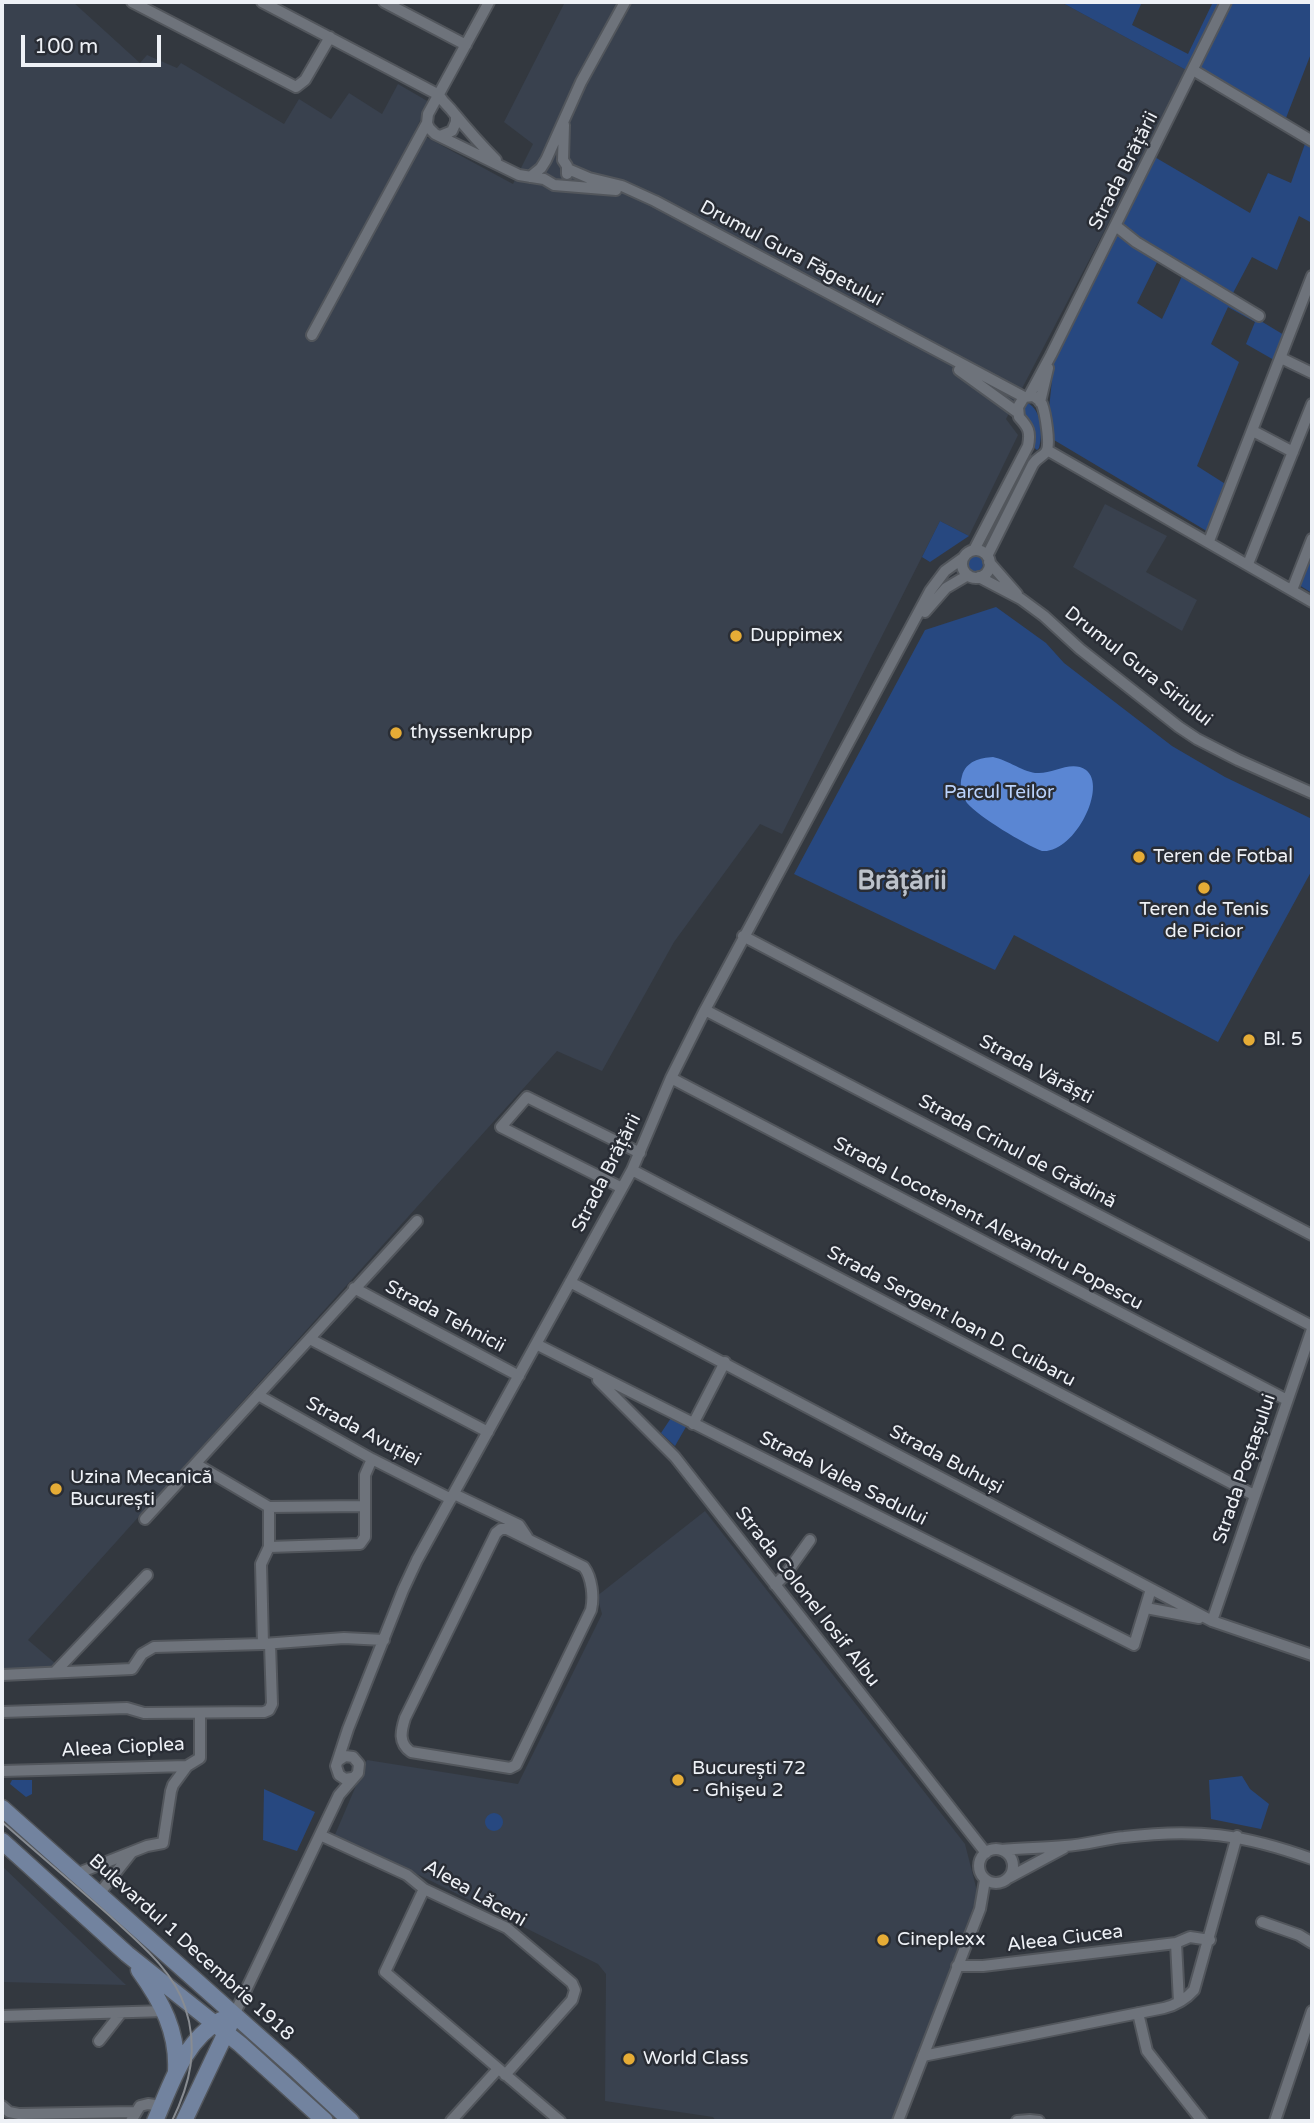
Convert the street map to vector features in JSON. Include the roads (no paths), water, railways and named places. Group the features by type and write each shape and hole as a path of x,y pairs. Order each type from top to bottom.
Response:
{"main road":[{"name":"Bulevardul 1 Decembrie 1918","path":"2,1808 351,2121"},
{"name":"Bulevardul 1 Decembrie 1918","path":"2,1841 127,1954 220,2028 325,2121"},
{"path":"127,1954 165,2011 174,2034 176,2075"},
{"path":"155,2121 196,2040 220,2028 234,2015"},
{"path":"184,2121 220,2028"}],"street":[{"path":"132,2 296,88 305,80 330,37"},
{"path":"262,2 439,95 446,107 501,166"},
{"path":"384,2 466,45"},
{"path":"564,119 566,178 558,184 550,184 544,169 564,119 625,2"},
{"name":"Strada Brățării","path":"1017,412 1019,403 1051,355 1226,2"},
{"path":"312,335 427,123 429,114 487,3"},
{"path":"1193,70 1312,141"},
{"path":"432,110 440,106 446,107"},
{"path":"440,135 453,131 456,117"},
{"path":"427,123 431,131 519,175 530,177 544,169 555,157 565,165"},
{"name":"Drumul Gura Făgetului","path":"565,165 636,192 929,348 1026,396 1037,398 1040,402"},
{"name":"Drumul Gura Făgetului","path":"558,184 636,192"},
{"path":"1116,226 1136,242 1259,316"},
{"path":"1209,541 1312,276"},
{"name":"Drumul Gura Făgetului","path":"929,348 1017,412"},
{"name":"Strada Brățării","path":"1040,402 1051,355"},
{"path":"1281,358 1312,373"},
{"path":"988,559 982,551 974,550 963,558 962,566 974,576 986,573 988,559 1043,453 1047,429 1040,402"},
{"path":"1248,564 1312,404"},
{"path":"1017,412 1028,427 1030,452 1043,453 1209,541 1312,602"},
{"path":"1253,431 1293,452"},
{"path":"974,550 1028,446"},
{"path":"1292,590 1312,539"},
{"name":"Strada Brățării","path":"339,1760 348,1729 410,1574 632,1170 671,1078 705,1010 906,636 939,577 963,558"},
{"name":"Drumul Gura Siriului","path":"988,559 1021,599"},
{"name":"Strada Brățării","path":"906,636 946,588 974,576"},
{"name":"Drumul Gura Siriului","path":"974,576 1021,599 1179,727 1238,760 1312,793"},
{"name":"Strada Vărăști","path":"743,936 1312,1235"},
{"name":"Strada Crinul de Grădină","path":"705,1010 1312,1328"},
{"name":"Strada Locotenent Alexandru Popescu","path":"671,1078 1287,1400"},
{"path":"622,1188 501,1127 527,1097 640,1153"},
{"name":"Strada Sergent Ioan D. Cuibaru","path":"632,1170 1254,1495"},
{"path":"145,1518 416,1221"},
{"name":"Strada Buhuși","path":"570,1282 1212,1621 1312,1655"},
{"name":"Strada Tehnicii","path":"354,1288 519,1376"},
{"name":"Strada Poștașului","path":"1212,1621 1312,1328"},
{"path":"310,1339 488,1432"},
{"name":"Strada Valea Sadului","path":"536,1344 1134,1645 1146,1608"},
{"path":"693,1424 725,1362"},
{"name":"Strada Colonel Iosif Albu","path":"591,1373 675,1457 986,1853"},
{"name":"Strada Avuției","path":"258,1395 372,1459 519,1525 529,1540 584,1567 588,1572 594,1601 591,1610 516,1765 510,1768 411,1752 406,1749 401,1737 405,1718 496,1533 507,1529 529,1540"},
{"path":"269,1547 360,1544 365,1537 365,1475 372,1459"},
{"path":"196,1465 269,1507 365,1506"},
{"name":"Aleea Cioplea","path":"2,1712 127,1708 144,1713 200,1713 264,1712 271,1708 261,1564 269,1547 269,1507"},
{"path":"775,1585 785,1576 810,1540"},
{"path":"55,1672 147,1575"},
{"path":"1152,1589 1146,1608 1212,1621"},
{"path":"2,1675 132,1669 142,1654 154,1647 267,1644 344,1638 384,1640"},
{"name":"Aleea Cioplea","path":"2,1771 187,1766 200,1758 200,1713"},
{"path":"234,2015 339,1795 358,1773 359,1767 349,1747 348,1729"},
{"path":"352,1778 345,1779 336,1770 339,1760 345,1756 353,1757"},
{"path":"76,1874 163,1843 173,1785 187,1766"},
{"path":"339,1775 339,1795"},
{"path":"999,1884 985,1880 979,1865 986,1853 996,1849 1067,1846 1122,1837 1172,1833 1237,1836 1312,1859"},
{"name":"Aleea Lăceni","path":"320,1835 407,1875 424,1889 507,1928 566,1978 575,1990 572,2000 451,2121"},
{"path":"923,2056 1173,2006 1179,2002 1194,1990 1237,1836"},
{"path":"980,1909 999,1884 1067,1846"},
{"path":"1001,1850 1013,1861 1010,1877"},
{"path":"99,1894 132,1852"},
{"path":"898,2121 980,1909 985,1880"},
{"path":"424,1889 385,1972 560,2121"},
{"path":"1262,1922 1312,1942"},
{"name":"Aleea Ciucea","path":"957,1966 983,1966 1176,1943 1190,1937 1210,1940"},
{"path":"1176,1943 1179,2002"},
{"path":"2,2016 165,2011"},
{"path":"1275,2121 1312,2011"},
{"path":"99,2041 121,2013"},
{"path":"1138,2013 1147,2051 1202,2121"},
{"path":"2,2106 19,2115 133,2117 143,2105 162,2106"},
{"path":"1017,2121 1039,2121"}],"tram line":[{"path":"2,1822 144,1947 164,1969 180,1994 189,2022 192,2051 188,2079 172,2121"}],"place":[{"name":"Duppimex","path":"736,636"},
{"name":"thyssenkrupp","path":"396,733"},
{"name":"Teren de Fotbal","path":"1139,857"},
{"name":"Teren de Tenis de Picior","path":"1204,888"},
{"name":"Bl. 5","path":"1249,1040"},
{"name":"Uzina Mecanică București","path":"56,1489"},
{"name":"Bucureşti 72 - Ghişeu 2","path":"678,1780"},
{"name":"Cineplexx","path":"883,1940"},
{"name":"World Class","path":"629,2059"}],"district":[{"name":"Brățării","path":"902,882"}],"park label":[{"name":"Parcul Teilor","path":"999,793"}]}
